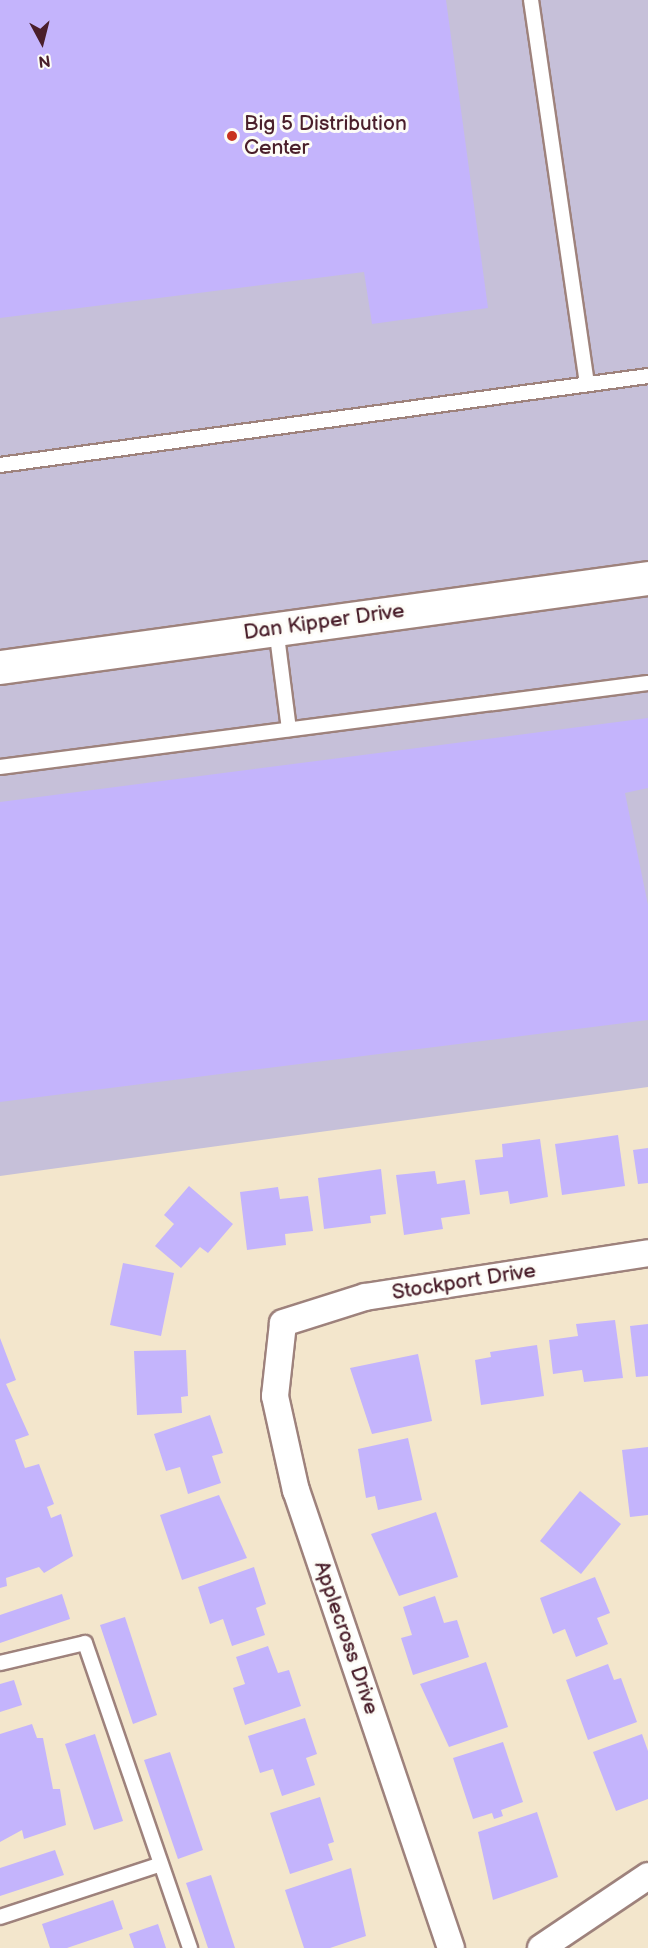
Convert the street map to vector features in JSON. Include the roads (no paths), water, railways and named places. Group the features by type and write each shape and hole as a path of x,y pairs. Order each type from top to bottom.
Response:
{"street":[{"name":"Dan Kipper Drive","path":"0,667 648,578"},
{"name":"Stockport Drive","path":"283,1323 365,1297 648,1253"},
{"name":"Applecross Drive","path":"283,1323 275,1396 296,1491 451,1948"},
{"path":"541,1948 648,1876"}],"lane":[{"path":"531,0 588,384"},
{"path":"0,465 648,375"},
{"path":"276,628 289,729"},
{"path":"0,767 648,683"},
{"path":"0,1663 85,1643 190,1948"},
{"path":"0,1917 161,1864"}],"place":[{"name":"Big 5 Distribution Center","path":"232,136"}]}
